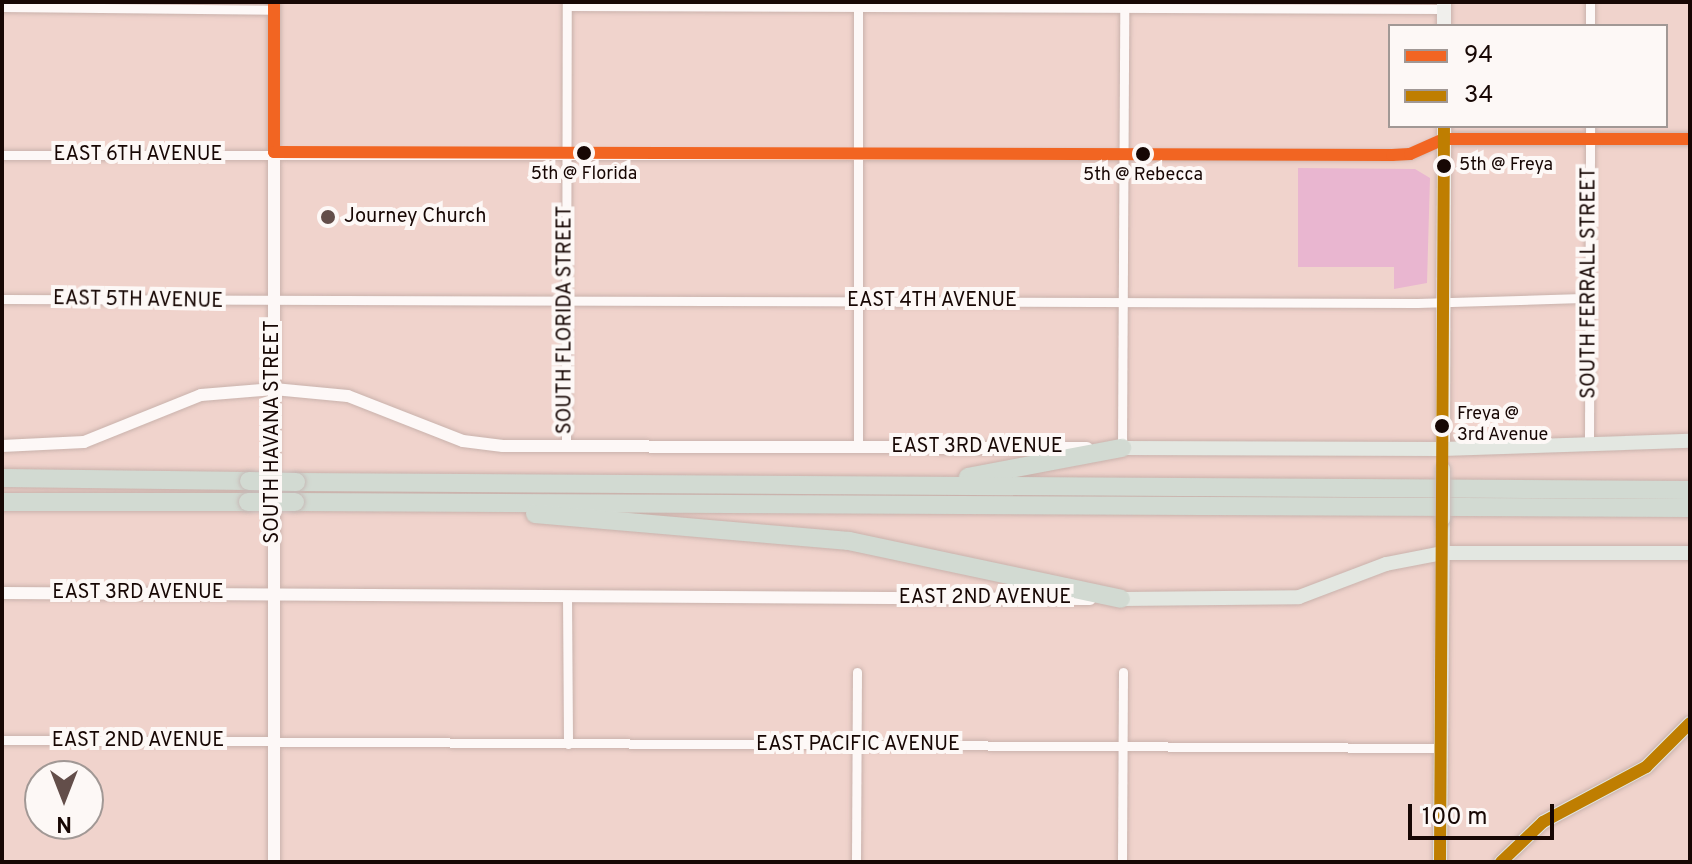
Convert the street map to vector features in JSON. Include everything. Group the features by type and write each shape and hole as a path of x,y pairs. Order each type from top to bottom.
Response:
{"highway":[{"path":"923,485 1122,448"},
{"path":"2,478 1690,490"},
{"path":"2,502 1690,508"},
{"path":"348,503 849,541 1121,599"}],"main road":[{"path":"1440,862 1444,132"},
{"name":"EAST 3RD AVENUE","path":"1122,448 1443,449 1589,441 1690,441"},
{"name":"EAST 2ND AVENUE","path":"1121,599 1299,597 1386,564 1442,553 1690,553"},
{"path":"1501,862 1543,822 1646,767 1690,723"}],"street":[{"path":"1590,2 1590,24"},
{"path":"567,4 1444,6"},
{"name":"SOUTH FLORIDA STREET","path":"566,447 567,4"},
{"path":"858,4 858,446"},
{"path":"1122,448 1124,4"},
{"path":"2,7 274,6"},
{"name":"SOUTH HAVANA STREET","path":"274,6 274,862"},
{"path":"274,152 1410,154 1444,132 1590,132 1690,139"},
{"name":"SOUTH FERRALL STREET","path":"1589,441 1590,132"},
{"name":"EAST 6TH AVENUE","path":"2,155 274,152"},
{"name":"EAST 4TH AVENUE","path":"273,299 1123,301 1590,298"},
{"name":"EAST 5TH AVENUE","path":"2,299 273,299"},
{"path":"2,446 84,442 201,395 274,389"},
{"name":"EAST 3RD AVENUE","path":"274,389 348,396 463,441 566,447 1122,448"},
{"name":"EAST 3RD AVENUE","path":"2,593 274,595"},
{"name":"EAST 2ND AVENUE","path":"274,595 1121,599"},
{"path":"567,596 568,744"},
{"path":"856,862 857,672"},
{"path":"1122,862 1123,672"},
{"name":"EAST 2ND AVENUE","path":"2,740 274,742"},
{"name":"EAST PACIFIC AVENUE","path":"274,742 1441,748"}],"shaded area":[{"path":"1298,168 1415,169 1430,178 1427,283 1394,289 1394,267 1298,267"}],"transit line":[{"name":"94","path":"274,2 274,152 1392,155 1410,154 1444,139 1690,139"},
{"name":"34","path":"1440,862 1444,128"},
{"name":"34","path":"1501,862 1543,822 1646,767 1690,723"}],"place":[{"name":"5th @ Florida","path":"584,153"},
{"name":"5th @ Rebecca","path":"1143,154"},
{"name":"5th @ Freya","path":"1444,166"},
{"name":"Journey Church","path":"328,217"},
{"name":"Freya @ 3rd Avenue","path":"1442,426"}]}
